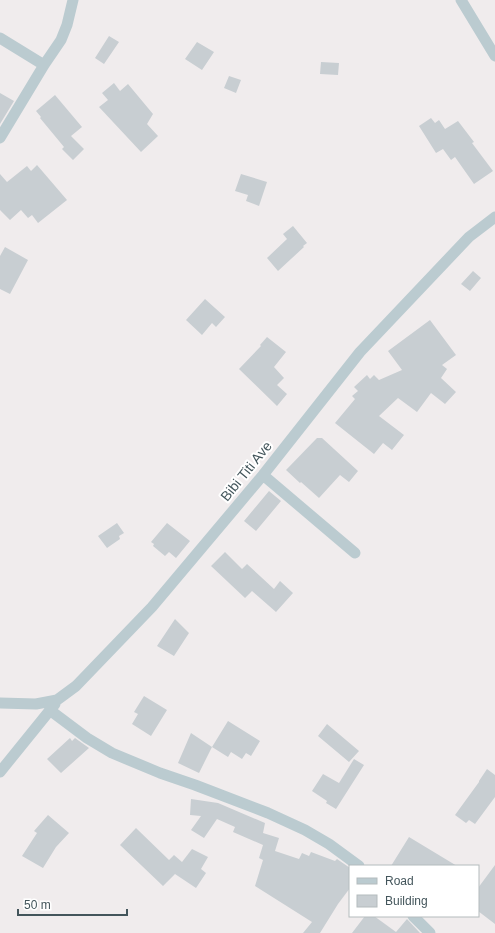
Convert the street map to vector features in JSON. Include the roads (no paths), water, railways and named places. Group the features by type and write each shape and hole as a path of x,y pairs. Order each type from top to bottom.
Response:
{"street":[{"path":"0,138 44,65 61,40 67,25 73,0"},
{"path":"461,0 495,56"},
{"path":"0,38 44,65"},
{"name":"Bibi Titi Ave","path":"0,703 36,704 57,700 76,686 152,607 263,475 360,352 469,237 495,217"},
{"path":"263,475 355,553"},
{"path":"0,772 51,711 57,700"},
{"path":"51,711 87,738 112,753 160,773 268,813 305,830 328,844 357,865"},
{"path":"414,917 430,933"}]}
